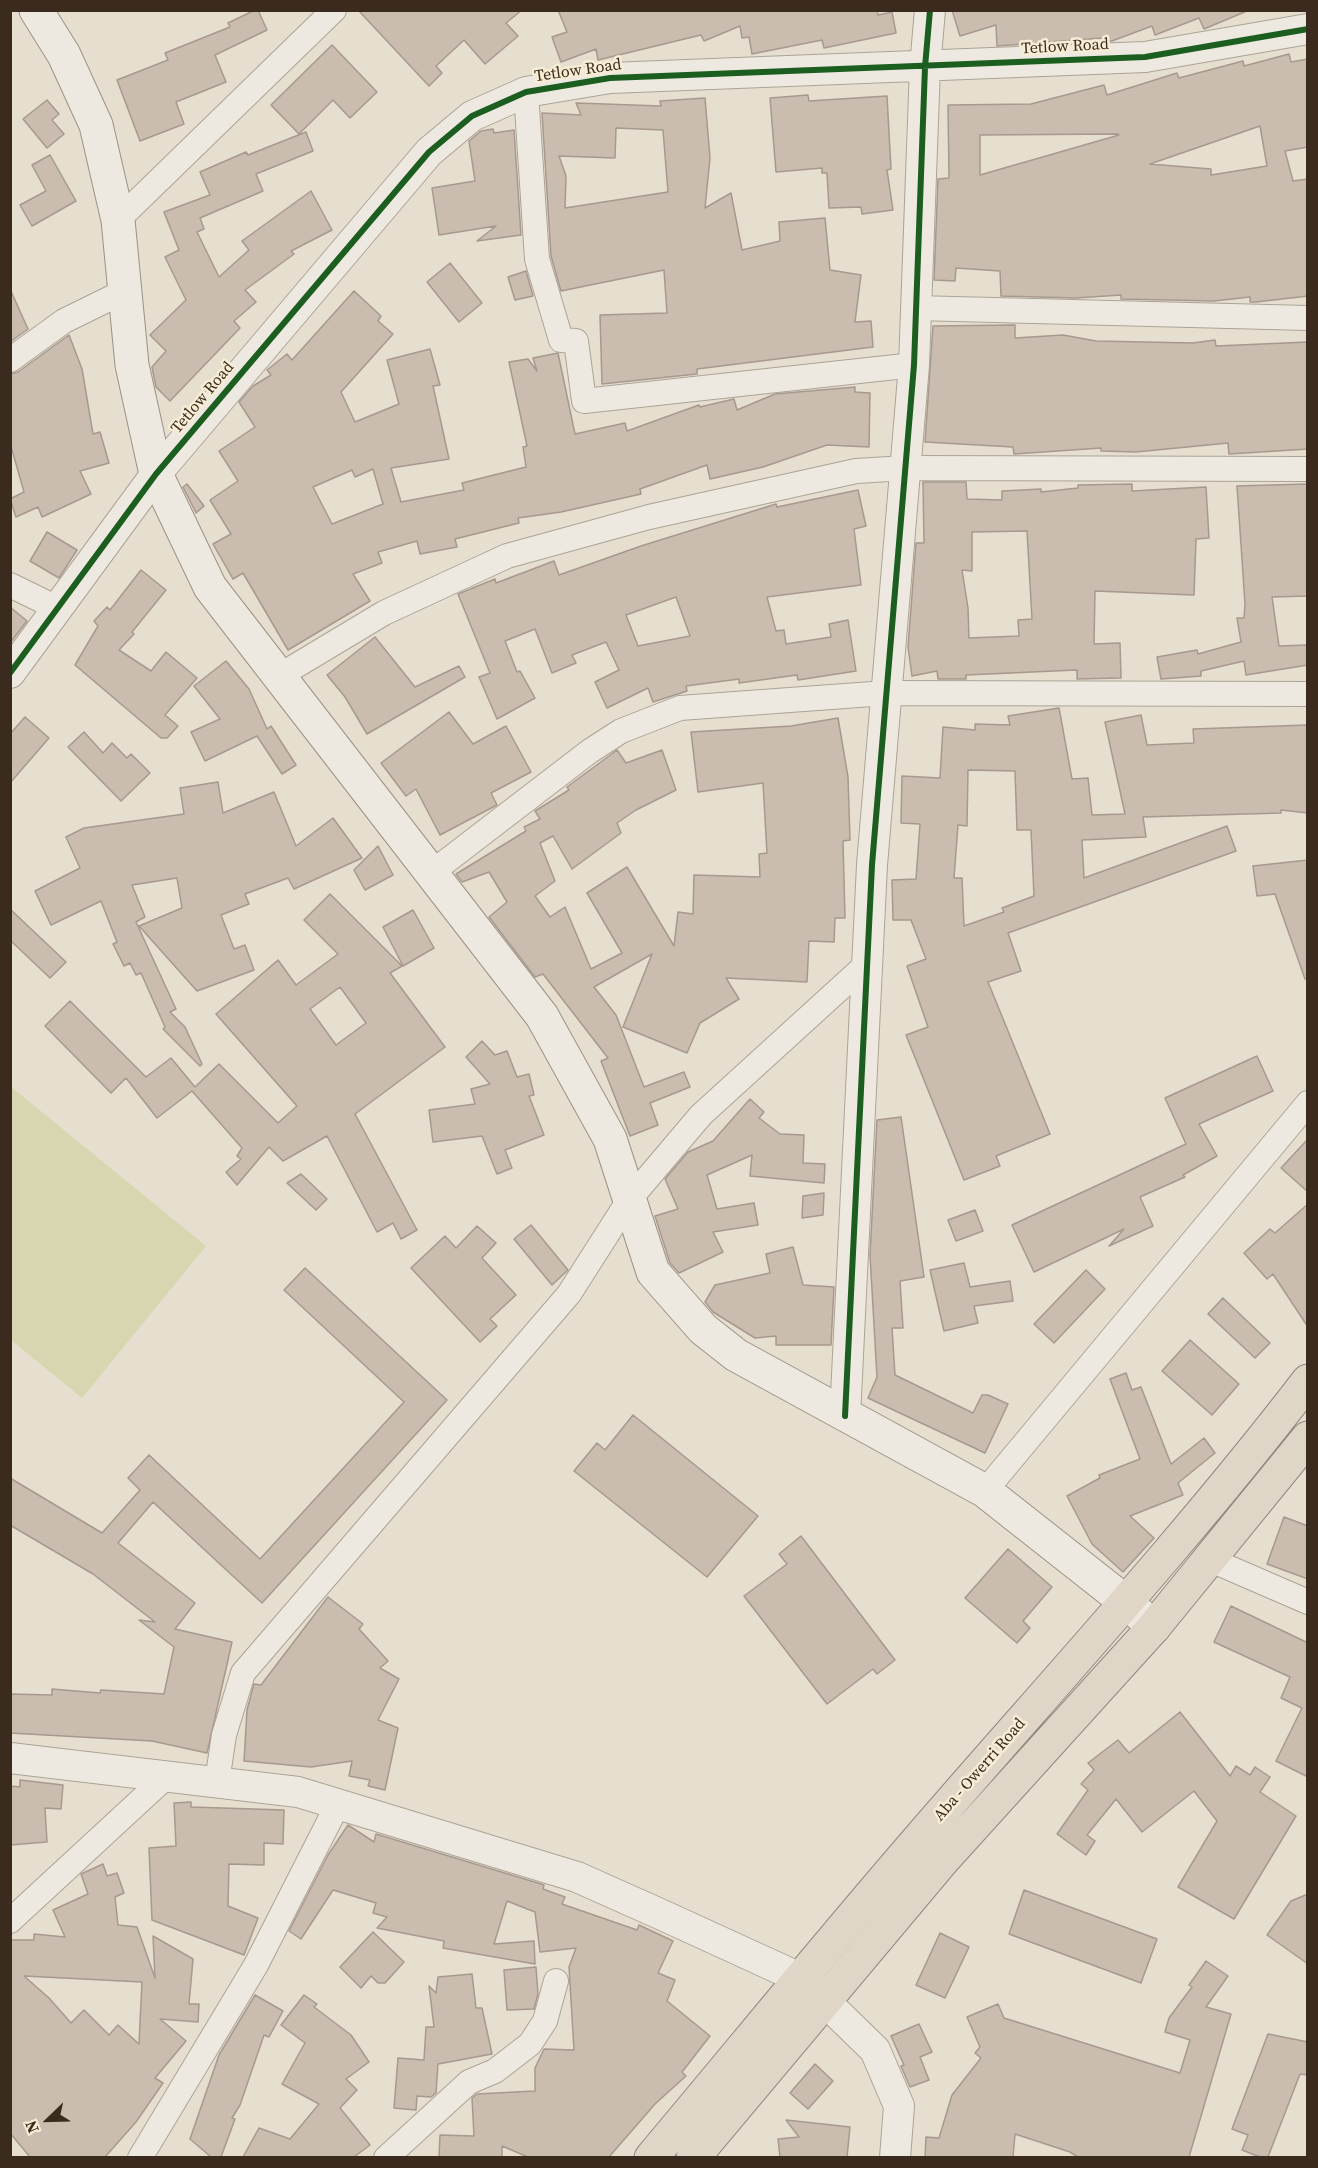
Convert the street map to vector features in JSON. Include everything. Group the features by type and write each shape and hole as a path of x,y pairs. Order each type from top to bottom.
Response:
{"highway":[{"name":"Aba - Owerri Road","path":"693,2157 814,1990 917,1841 1127,1603 1243,1466 1308,1381"},
{"name":"Aba - Owerri Road","path":"651,2157 943,1860 1154,1627 1211,1560 1308,1438"}],"main road":[{"path":"36,10 64,55 96,125 118,220 132,365 156,474 210,587 542,1016 610,1139 653,1272 703,1329 736,1355 985,1491 1154,1627"}],"street":[{"path":"118,220 334,10"},
{"path":"845,1416 872,866 914,365 925,67 930,10"},
{"name":"Tetlow Road","path":"10,673 156,474 429,152 472,116 526,92 610,78 1145,57 1308,29"},
{"path":"526,92 537,259 561,340 576,341 584,401 914,365"},
{"path":"10,360 64,321 125,291"},
{"path":"915,308 1308,318"},
{"path":"279,676 384,613 507,556 672,512 856,471 906,468 1308,469"},
{"path":"10,585 57,608"},
{"path":"431,873 590,751 646,720 680,708 886,693 1308,694"},
{"path":"217,1782 224,1735 243,1673 569,1294 629,1200 701,1115 869,962"},
{"path":"985,1491 1308,1103"},
{"path":"1211,1560 1308,1602"},
{"path":"10,1758 298,1792 577,1877 814,1990 875,2050 899,2106 895,2157"},
{"path":"10,1921 167,1776"},
{"path":"140,2157 256,1965 338,1804"},
{"path":"386,2157 470,2082 495,2071 530,2044 545,2021 556,1981"}],"green space":[{"path":"10,1086 206,1246 82,1398 11,1340"}],"building":[{"path":"258,10 267,30 215,55 226,82 176,102 184,124 140,141 117,80 168,60 165,53 230,27 228,23"},
{"path":"358,10 522,10 506,23 518,36 485,64 464,40 436,66 442,73 429,86"},
{"path":"558,10 877,10 878,15 892,12 896,33 824,48 822,40 752,54 749,37 742,38 740,26 704,41 701,35 598,60 596,49 561,62 552,37 567,32"},
{"path":"952,10 1247,11 1204,29 1199,18 1155,35 1152,26 1112,41 1105,41 1103,38 997,46 996,25 960,36"},
{"path":"332,45 377,92 350,118 333,100 299,134 271,105"},
{"path":"1289,54 1291,62 1308,59 1308,147 1285,151 1293,181 1308,179 1308,296 1250,302 1250,297 1214,301 1121,299 1121,295 1076,298 1001,296 1000,271 956,268 955,281 934,280 938,179 949,178 948,105 1031,104 1104,85 1107,95 1177,73 1179,78 1243,61 1244,66","holes":["1260,126 1267,166 1211,175 1211,169 1150,164","980,135 1119,135 980,175"]},
{"path":"808,95 809,101 887,96 891,169 887,170 893,210 862,214 861,207 829,208 827,173 822,173 822,168 776,172 770,98"},
{"path":"705,98 710,158 705,208 731,193 742,250 780,241 779,222 825,218 830,270 861,275 855,322 871,321 873,347 697,369 697,374 602,384 600,315 667,313 664,270 561,291 551,256 542,113 581,115 576,103 661,106 660,101","holes":["616,128 663,130 668,192 565,208 566,176 559,156 615,158"]},
{"path":"47,100 59,114 52,120 64,134 47,148 23,119"},
{"path":"493,129 494,133 514,130 521,235 477,241 496,226 439,235 432,188 475,181 469,141 481,131"},
{"path":"306,132 313,151 256,174 263,191 200,218 204,229 197,232 219,277 249,250 242,241 311,191 332,230 291,251 294,254 245,290 256,302 234,321 240,328 170,401 156,387 152,367 166,351 150,335 186,300 165,257 179,250 164,212 210,195 200,172 246,152 248,155"},
{"path":"50,155 76,201 32,226 20,205 46,191 32,165"},
{"path":"450,263 482,303 459,322 427,282"},
{"path":"526,271 533,296 515,300 508,277"},
{"path":"10,289 28,329 10,342"},
{"path":"354,291 381,316 378,321 393,334 341,392 355,422 399,404 387,360 430,349 440,385 433,386 449,459 391,468 401,502 464,490 462,483 526,467 523,447 527,446 509,362 528,359 537,371 533,358 558,353 575,434 625,423 627,431 699,405 700,407 734,399 737,410 775,394 855,387 855,392 870,393 869,447 827,445 763,467 710,479 707,465 640,489 641,494 561,512 518,518 519,523 455,539 457,547 420,554 417,541 378,552 382,563 353,574 370,601 288,650 243,573 233,579 213,544 231,534 210,500 238,481 219,451 255,427 239,402 253,386 271,375 267,370 287,354 292,360","holes":["373,469 383,504 332,524 313,487 352,470 355,477"]},
{"path":"1015,325 1015,338 1063,335 1096,341 1193,343 1215,340 1216,346 1308,342 1308,449 1229,454 1228,443 1136,452 1101,451 1101,448 1014,454 1013,447 925,442 933,326"},
{"path":"69,335 82,369 93,434 100,432 109,463 80,471 91,494 42,517 38,507 16,517 10,499 24,492 10,443 10,374 18,372"},
{"path":"923,482 966,482 967,499 1002,500 1002,491 1041,489 1041,492 1078,488 1078,485 1132,484 1132,491 1206,487 1209,538 1196,539 1194,595 1095,591 1094,644 1120,643 1121,678 1077,679 1077,670 966,675 966,679 938,679 937,671 912,676 908,647 916,543 924,543","holes":["1027,531 1032,619 1018,620 1019,636 969,638 968,608 962,570 972,571 972,532"]},
{"path":"187,484 204,506 196,513 183,487"},
{"path":"1308,484 1308,596 1272,597 1279,646 1308,645 1308,665 1246,675 1244,661 1201,671 1201,676 1161,679 1157,657 1197,650 1198,654 1241,642 1237,618 1244,618 1245,604 1237,486"},
{"path":"858,490 866,526 854,529 861,585 767,597 776,631 784,630 786,644 831,637 829,624 848,620 856,671 798,680 797,675 739,683 739,679 686,686 687,691 653,702 648,688 607,708 595,682 619,670 606,642 572,655 576,663 552,673 535,629 505,641 517,672 520,671 535,698 497,719 479,677 490,673 458,594 495,579 496,583 554,561 559,575 641,546 776,504 777,507","holes":["676,597 690,636 638,646 626,615"]},
{"path":"47,532 77,550 59,578 30,561"},
{"path":"141,570 166,590 132,632 134,634 119,650 151,671 166,652 197,678 165,715 178,726 167,738 161,738 75,665 98,626 94,621 107,607 110,610"},
{"path":"10,607 27,621 10,643"},
{"path":"375,637 415,687 459,666 465,677 367,734 345,697 327,675"},
{"path":"226,661 249,689 267,729 271,726 296,765 282,774 257,736 205,761 191,732 220,719 194,686"},
{"path":"1059,708 1072,779 1088,778 1092,815 1125,814 1105,722 1141,715 1147,745 1194,743 1193,729 1308,725 1308,813 1281,810 1281,813 1143,817 1146,837 1082,840 1084,878 1227,826 1236,851 1008,933 1021,971 988,982 1050,1134 996,1156 1000,1166 964,1180 906,1035 928,1027 907,966 926,959 911,920 893,920 892,880 916,879 920,824 901,823 902,776 940,778 943,727 975,730 975,724 1010,725 1008,716","holes":["968,770 1015,771 1017,830 1031,830 1034,896 1002,908 1004,912 964,926 962,878 954,878 958,825 967,826"]},
{"path":"449,712 473,744 506,726 531,772 491,793 497,805 440,835 416,789 406,796 381,763"},
{"path":"25,717 49,738 10,783 10,734"},
{"path":"838,718 848,777 850,840 843,841 845,918 835,918 834,942 809,941 807,982 726,978 739,999 700,1023 687,1053 623,1027 652,954 594,987 616,1015 644,1087 684,1072 690,1087 650,1103 658,1125 630,1136 601,1061 608,1058 543,974 535,977 489,917 507,902 489,872 462,882 456,874 526,831 524,827 540,819 535,811 569,790 567,787 617,750 626,763 662,750 676,790 636,810 617,823 621,833 572,869 553,836 540,843 555,881 535,896 550,917 565,907 591,969 622,953 587,893 627,867 674,946 678,912 693,914 694,875 760,877 759,854 767,853 763,783 698,792 691,732 791,726"},
{"path":"84,732 103,753 112,743 127,758 131,754 150,773 121,801 68,747"},
{"path":"218,782 223,813 274,792 296,846 333,818 362,858 294,889 288,878 245,894 249,904 221,915 234,949 245,945 254,970 197,991 139,926 182,908 177,878 132,885 145,917 136,922 176,1009 170,1012 185,1027 202,1064 200,1066 163,1029 165,1027 141,973 136,975 130,963 124,966 113,944 117,942 101,901 51,925 35,891 80,868 66,837 84,828 184,814 180,788"},
{"path":"378,846 393,875 365,890 354,870"},
{"path":"1308,860 1308,979 1305,979 1275,894 1257,896 1253,866"},
{"path":"330,894 402,966 390,973 445,1047 355,1114 417,1230 401,1239 393,1223 377,1232 327,1136 283,1161 269,1147 237,1185 226,1172 241,1159 237,1156 242,1148 192,1091 157,1118 126,1078 111,1093 45,1026 70,1001 146,1077 171,1058 195,1087 219,1064 278,1123 297,1106 216,1014 278,960 296,985 338,954 304,920","holes":["340,987 366,1023 336,1045 310,1009"]},
{"path":"10,909 66,962 50,978 10,940"},
{"path":"413,910 434,948 403,966 383,927"},
{"path":"482,1041 495,1055 507,1051 517,1077 529,1074 534,1095 529,1096 544,1135 505,1150 512,1168 497,1174 482,1136 433,1142 429,1110 475,1104 471,1089 490,1084 466,1057"},
{"path":"1257,1056 1273,1091 1199,1124 1217,1156 1183,1175 1185,1177 1140,1197 1153,1226 1109,1246 1124,1229 1034,1272 1012,1225 1186,1144 1165,1098"},
{"path":"750,1099 764,1112 759,1118 780,1134 804,1135 803,1163 825,1164 824,1183 750,1176 752,1155 707,1175 717,1209 754,1203 758,1225 713,1232 723,1252 679,1273 670,1263 655,1216 678,1209 665,1179 688,1152 713,1141"},
{"path":"901,1117 924,1277 900,1281 903,1328 892,1328 895,1375 973,1413 982,1395 988,1395 1008,1404 985,1453 868,1398 877,1377 870,1255 877,1120"},
{"path":"1308,1139 1308,1192 1281,1168"},
{"path":"301,1174 327,1199 316,1210 287,1183"},
{"path":"824,1193 823,1215 802,1218 803,1196"},
{"path":"1308,1204 1308,1327 1273,1274 1267,1279 1244,1253 1270,1229 1275,1233"},
{"path":"975,1210 983,1231 956,1241 948,1220"},
{"path":"531,1225 568,1270 552,1285 514,1239"},
{"path":"477,1226 496,1243 482,1258 516,1295 490,1319 497,1326 480,1342 411,1268 445,1236 456,1248"},
{"path":"793,1247 803,1285 834,1287 831,1345 776,1345 776,1336 755,1338 713,1312 705,1302 715,1285 770,1273 766,1254"},
{"path":"964,1263 970,1287 1010,1281 1013,1301 974,1306 978,1323 944,1331 930,1270"},
{"path":"305,1268 447,1400 262,1603 153,1502 118,1543 195,1603 175,1629 232,1642 207,1753 152,1741 10,1733 10,1694 52,1695 52,1689 100,1693 101,1690 164,1694 174,1647 139,1620 155,1622 93,1574 10,1525 10,1478 102,1533 140,1490 128,1478 149,1455 260,1559 404,1402 284,1290"},
{"path":"1086,1270 1105,1289 1054,1343 1034,1324"},
{"path":"1223,1298 1270,1343 1255,1358 1208,1314"},
{"path":"1190,1340 1239,1384 1212,1415 1162,1371"},
{"path":"1126,1373 1132,1390 1141,1387 1171,1464 1204,1438 1215,1453 1178,1483 1183,1495 1130,1516 1154,1538 1123,1572 1092,1544 1067,1496 1100,1478 1099,1475 1140,1459 1110,1379"},
{"path":"633,1415 758,1516 707,1577 574,1471 597,1443 605,1450"},
{"path":"1284,1517 1308,1526 1308,1579 1267,1564"},
{"path":"801,1536 895,1660 877,1674 873,1669 827,1704 744,1596 787,1564 779,1554"},
{"path":"1008,1549 1052,1587 1023,1621 1030,1628 1017,1643 965,1598"},
{"path":"328,1597 363,1624 359,1629 388,1661 380,1668 399,1679 378,1720 398,1728 385,1790 368,1786 370,1780 349,1776 352,1761 311,1767 244,1761 247,1710 254,1684 261,1685"},
{"path":"1231,1606 1306,1642 1308,1639 1308,1777 1276,1761 1302,1708 1281,1698 1290,1677 1214,1642"},
{"path":"1180,1712 1230,1776 1236,1766 1250,1775 1255,1767 1270,1777 1260,1792 1296,1816 1234,1919 1178,1887 1217,1821 1194,1791 1142,1832 1116,1799 1087,1835 1095,1841 1086,1855 1057,1834 1088,1790 1081,1784 1094,1770 1088,1763 1118,1740 1129,1753"},
{"path":"20,1780 63,1785 61,1809 45,1808 47,1842 10,1845 10,1786 20,1787"},
{"path":"191,1802 191,1807 284,1810 283,1844 264,1843 264,1865 229,1864 228,1906 258,1918 244,1955 152,1920 149,1848 176,1846 174,1803"},
{"path":"348,1825 374,1842 376,1834 544,1885 543,1889 565,1897 562,1904 637,1930 639,1925 673,1941 658,1973 675,1980 667,2001 710,2036 682,2072 686,2076 655,2104 609,2157 528,2157 502,2146 502,2157 439,2157 440,2135 474,2136 472,2098 477,2094 535,2091 535,2068 544,2049 574,2050 569,1967 576,1948 540,1952 535,1912 507,1901 494,1944 534,1941 535,1964 443,1948 444,1941 377,1928 387,1917 373,1913 376,1903 333,1890 301,1939 289,1931 328,1855"},
{"path":"103,1864 107,1876 117,1873 124,1893 115,1897 118,1925 137,1927 155,1978 153,1936 193,1959 189,2004 199,2004 198,2022 160,2019 186,2041 155,2078 163,2083 136,2122 105,2157 30,2157 10,2133 10,1940 34,1940 34,1934 65,1937 53,1910 88,1894 81,1874","holes":["24,1976 142,1982 139,2044 118,2025 109,2035 84,2010 71,2023 49,1998"]},
{"path":"1024,1890 1157,1939 1141,1983 1009,1934"},
{"path":"1308,1894 1308,1964 1267,1935 1291,1901"},
{"path":"373,1932 404,1962 385,1983 378,1983 371,1976 361,1988 340,1967"},
{"path":"940,1933 969,1947 945,1998 916,1985"},
{"path":"1206,1961 1228,1976 1206,2007 1231,2014 1189,2157 1078,2157 1070,2152 1015,2134 1013,2157 925,2157 926,2137 939,2138 952,2095 981,2058 975,2053 980,2047 967,2017 998,2004 1004,2018 1180,2073 1190,2040 1165,2032 1169,2018 1192,1987 1189,1985"},
{"path":"536,1967 538,1994 534,2009 507,2010 504,1970"},
{"path":"472,1974 476,2008 482,2008 492,2054 438,2064 436,2093 431,2097 417,2096 416,2110 394,2108 398,2058 424,2060 426,2027 434,2027 429,1986 436,1993 438,1977"},
{"path":"255,1995 283,2011 269,2037 264,2035 240,2105 232,2118 235,2119 221,2157 211,2157 190,2139 219,2055"},
{"path":"304,1995 317,2004 314,2007 351,2035 369,2062 346,2079 357,2090 340,2108 370,2145 354,2157 243,2157 259,2128 290,2139 319,2104 282,2084 305,2043 281,2025"},
{"path":"919,2024 932,2052 920,2057 929,2080 910,2087 901,2066 904,2065 891,2036"},
{"path":"1268,2034 1308,2042 1308,2075 1300,2074 1268,2157 1260,2157 1242,2150 1248,2135 1232,2129"},
{"path":"815,2064 833,2081 808,2109 790,2093"},
{"path":"786,2120 850,2127 847,2157 780,2157 778,2139 799,2137"}],"cycle path":[{"path":"845,1416 872,865 914,365 925,67 930,10"},
{"path":"10,673 156,474 429,152 472,116 526,92 610,78 1145,57 1308,29"}]}
